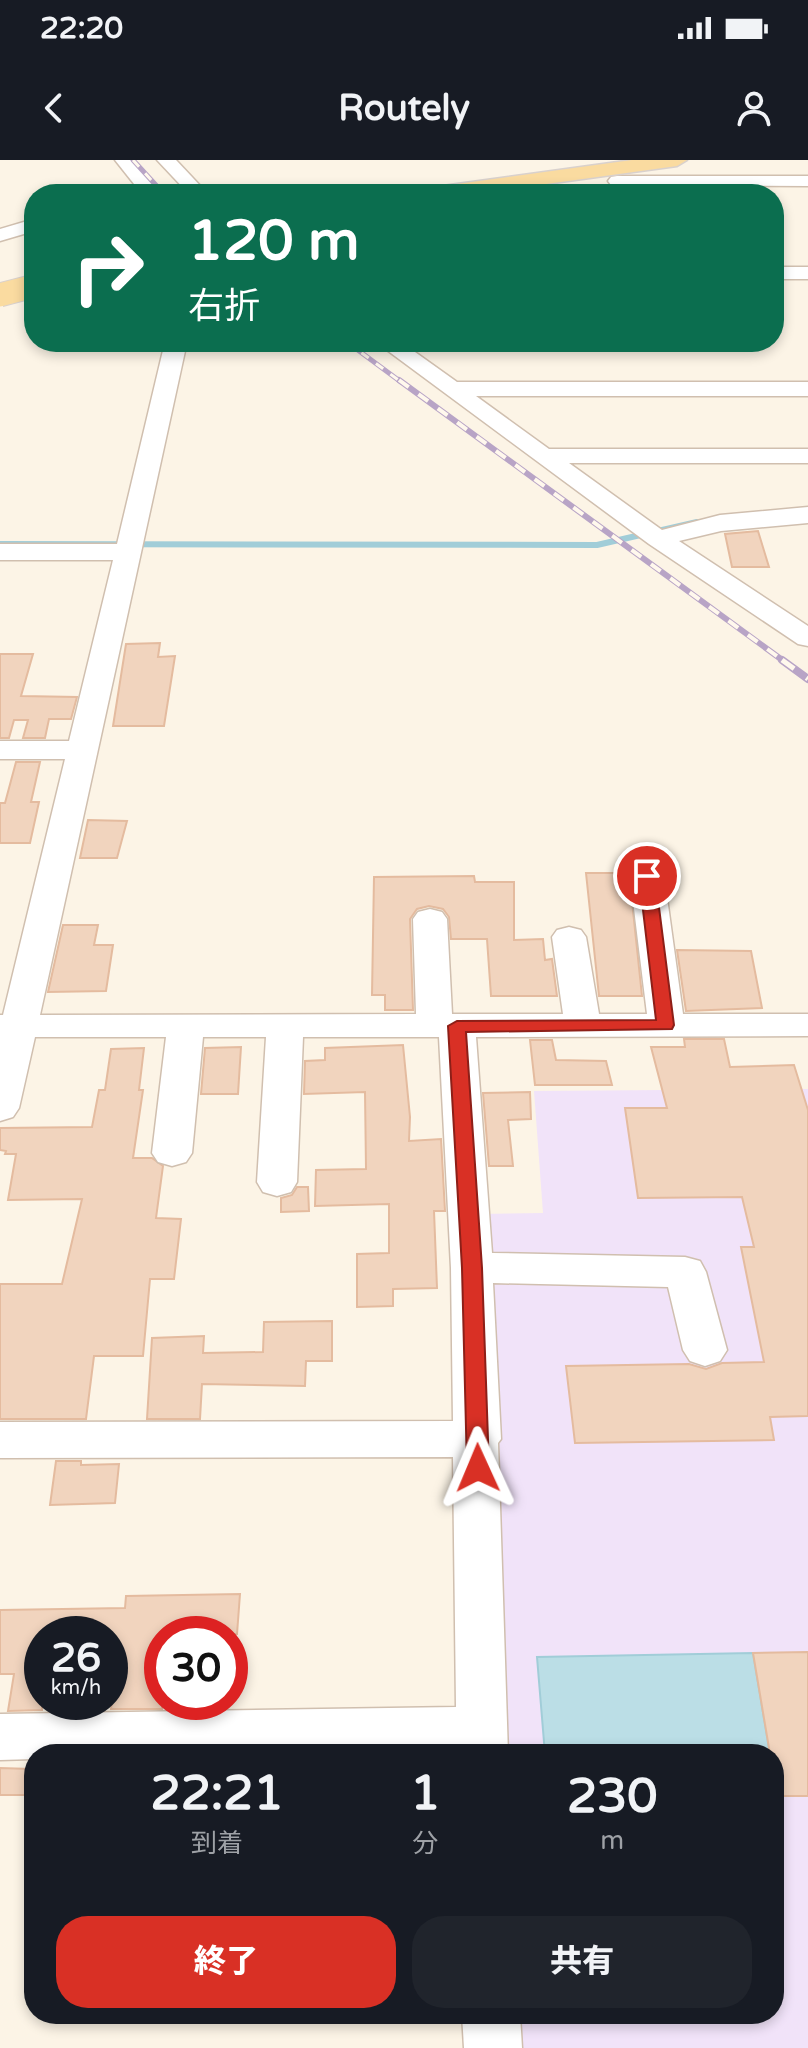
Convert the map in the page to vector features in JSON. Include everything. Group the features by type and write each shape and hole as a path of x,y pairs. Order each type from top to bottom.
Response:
{"main road":[{"path":"494,184 677,160"},
{"path":"0,296 24,287"}],"street":[{"path":"124,160 142,184"},
{"path":"166,160 189,184"},
{"path":"608,170 808,181"},
{"path":"0,235 24,228"},
{"path":"784,273 808,273"},
{"path":"0,1108 9,1026 82,750 174,352"},
{"path":"401,352 658,539 808,638"},
{"path":"454,389 808,389"},
{"path":"546,456 808,456"},
{"path":"658,539 720,523 808,515"},
{"path":"0,552 129,552"},
{"path":"0,750 82,750"},
{"path":"647,876 666,1025"},
{"path":"0,1737 481,1742 478,1439 472,1268 430,919"},
{"path":"569,937 583,1026"},
{"path":"9,1026 808,1025"},
{"path":"172,1153 186,1026"},
{"path":"277,1182 285,1026"},
{"path":"472,1268 685,1272 705,1350"},
{"path":"0,1440 478,1439"},
{"path":"492,2024 493,2048"}],"shaded area":[{"path":"808,1089 808,2048 523,2048 522,2024 784,2024 784,1744 508,1744 495,1455 478,1214 543,1213 534,1091"}],"water":[{"path":"753,1653 768,1744 544,1744 537,1657"}],"building":[{"path":"758,531 769,567 732,567 725,534"},
{"path":"160,643 158,657 175,656 164,726 113,726 126,644"},
{"path":"0,654 33,654 21,696 77,697 71,719 49,719 45,738 23,738 28,720 14,720 9,738 0,738"},
{"path":"16,762 40,762 31,802 39,802 30,843 0,843 0,803 5,803"},
{"path":"88,820 127,821 117,858 80,858"},
{"path":"586,873 629,873 642,996 599,996"},
{"path":"474,876 475,882 514,882 514,940 543,939 545,960 552,959 557,996 491,996 487,939 451,939 449,917 443,909 429,906 417,909 410,919 413,1010 385,1010 385,995 372,995 374,877"},
{"path":"63,925 98,925 94,945 113,945 106,991 48,992"},
{"path":"677,950 751,951 762,1008 686,1011"},
{"path":"684,1039 724,1039 730,1067 794,1065 808,1110 808,1416 770,1417 774,1440 575,1443 566,1366 689,1364 706,1369 722,1363 764,1362 741,1247 754,1247 742,1197 638,1198 625,1108 667,1108 651,1047 685,1047"},
{"path":"530,1040 552,1040 556,1060 606,1061 612,1085 535,1085"},
{"path":"403,1045 410,1117 409,1141 441,1139 445,1211 434,1211 437,1288 393,1289 393,1306 357,1307 357,1254 389,1253 389,1204 315,1206 316,1170 366,1169 365,1092 304,1094 305,1061 325,1060 325,1048"},
{"path":"241,1047 238,1094 201,1094 205,1048"},
{"path":"144,1048 139,1090 143,1090 133,1158 152,1158 163,1166 156,1218 181,1219 174,1279 150,1279 143,1356 94,1356 86,1419 0,1419 0,1284 62,1284 82,1199 8,1200 16,1154 5,1154 6,1151 0,1150 0,1128 92,1127 99,1090 105,1090 111,1049"},
{"path":"530,1092 531,1119 508,1120 513,1166 489,1166 483,1093"},
{"path":"297,1187 308,1187 309,1211 281,1212 281,1198 292,1195"},
{"path":"332,1321 332,1361 306,1361 305,1386 202,1384 200,1419 147,1419 152,1338 204,1336 203,1353 263,1352 264,1322"},
{"path":"56,1461 81,1461 81,1465 119,1464 115,1503 50,1505"},
{"path":"240,1594 238,1616 144,1616 144,1709 128,1709 128,1616 24,1616 24,1711 8,1711 14,1674 0,1674 0,1610 125,1608 126,1596"},
{"path":"808,1652 808,1796 784,1796 784,1744 768,1744 753,1653"},
{"path":"0,1768 24,1769 24,1795 0,1795"}],"waterway":[{"path":"0,544 597,545 697,522"}],"railway":[{"path":"133,160 155,184"},
{"path":"360,352 401,382"},
{"path":"399,380 785,662"},
{"path":"782,660 808,679"}],"route":[{"path":"478,1468 472,1268 457,1026 666,1025 647,876"}]}
